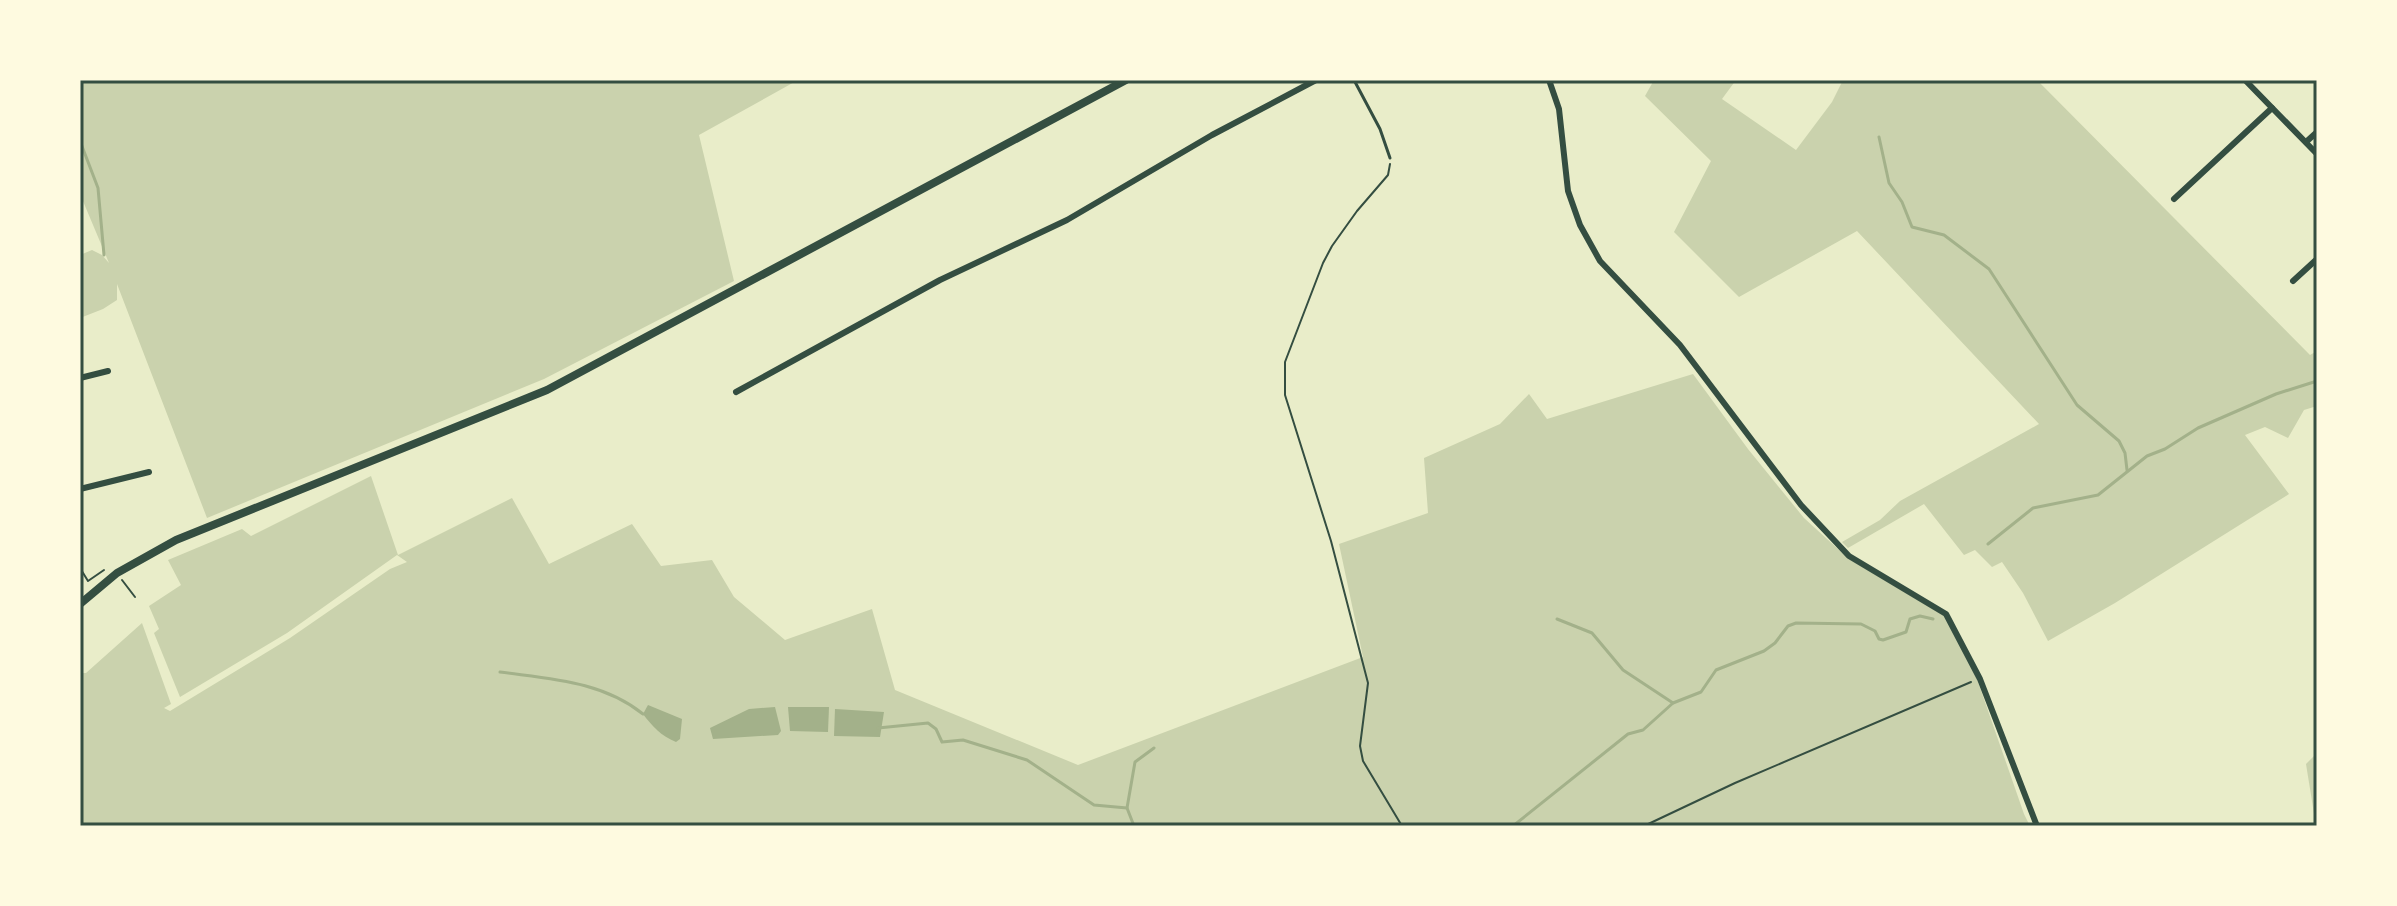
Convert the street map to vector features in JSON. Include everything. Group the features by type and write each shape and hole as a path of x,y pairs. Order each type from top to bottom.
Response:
{"main road":[{"path":"80,604 117,573 176,540 547,390 1126,80"}],"street":[{"path":"736,392 940,280 1067,220 1201,141 1316,80"},
{"path":"1549,80 1559,109 1568,191 1580,225 1600,261 1680,345 1801,505 1849,556 1946,614 1980,679 2037,826"},
{"path":"2245,80 2317,154"},
{"path":"2174,199 2272,108"},
{"path":"2306,142 2317,132"},
{"path":"2293,281 2317,259"},
{"path":"80,378 108,371"},
{"path":"80,489 149,472"}],"lane":[{"path":"1354,80 1380,129 1390,158"}],"path":[{"path":"1390,158 1388,175 1357,211 1327,254 1289,350 1283,374 1285,395 1331,541 1368,683 1360,746 1363,761 1402,826"},
{"path":"1644,826 1735,783 1980,679"}],"shaded area":[{"path":"80,80 798,80 699,135 734,281 544,379 207,518 117,284 117,300 80,318 80,255 92,250 109,263 80,194"},
{"path":"1654,80 1736,80 1722,99 1796,150 1832,102 1843,80 2037,80 2310,355 2317,351 2317,406 2304,410 2288,438 2265,427 2245,435 2289,494 2115,603 2048,641 2023,593 2002,562 1992,567 1975,550 1964,555 1924,504 1848,548 1842,542 1880,520 1900,501 2039,424 1857,231 1739,297 1674,232 1711,161 1645,96"},
{"path":"1693,374 1804,518 1849,559 1945,616 1977,679 2030,826 80,826 80,673 86,673 142,623 171,704 164,708 170,711 290,638 390,569 407,562 397,555 287,633 180,697 154,633 159,629 149,606 181,585 168,560 242,529 251,536 371,476 398,555 512,498 549,564 632,524 661,566 712,560 734,597 785,640 872,609 895,690 1078,765 1363,657 1339,544 1428,513 1424,458 1500,424 1529,394 1547,419"},
{"path":"648,705 682,719 680,739 676,742 671,740 653,727 643,714"},
{"path":"775,707 781,731 778,735 713,739 710,728 749,709"},
{"path":"788,707 829,707 828,732 790,731"},
{"path":"835,709 884,712 880,737 834,736"},
{"path":"2317,753 2317,826 2316,826 2306,764"}],"waterway":[{"path":"80,104 80,111"},
{"path":"1879,137 1889,183 1902,202 1912,227 1944,235 1989,269 2077,405 2119,441 2125,453 2127,470"},
{"path":"80,141 98,188 104,255"},
{"path":"1988,544 2033,508 2098,495 2147,456 2165,449 2198,428 2276,394 2317,381"},
{"path":"1513,826 1628,734 1643,730 1673,703 1701,692 1716,670 1764,651 1788,626 1796,623 1861,624 1875,631 1883,640 1906,632 1910,619 1920,616 1933,619"},
{"path":"1557,619 1592,633 1623,670 1673,703"},
{"path":"500,672 593,688 610,694 643,714"},
{"path":"878,728 928,723 936,729 942,742 963,740 1027,760 1094,805 1127,808 1134,826"},
{"path":"1127,808 1135,762 1154,748"}]}
